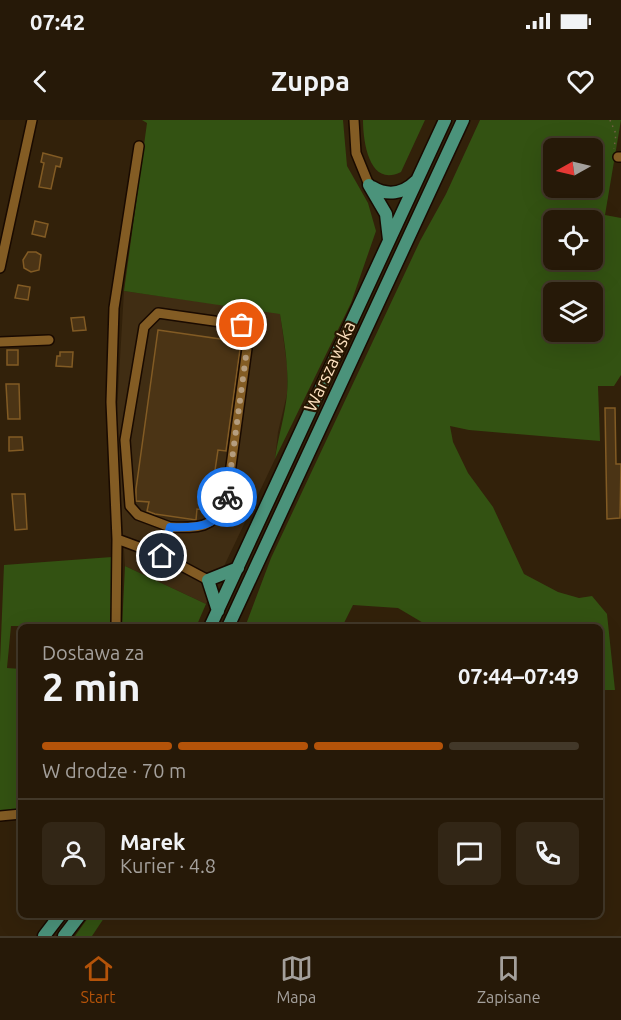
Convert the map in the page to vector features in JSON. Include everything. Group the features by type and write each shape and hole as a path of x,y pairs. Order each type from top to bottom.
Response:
{"main road":[{"name":"Warszawska","path":"212,624 445,120"},
{"name":"Warszawska","path":"229,624 463,120"},
{"path":"369,185 383,193 397,193 411,186 421,173"},
{"path":"369,185 386,214 389,229 388,244"},
{"path":"218,611 208,580 238,568"},
{"path":"44,936 58,918"},
{"path":"64,936 78,918"}],"street":[{"path":"0,268 5,217 32,120"},
{"path":"354,120 356,153 369,185"},
{"path":"116,624 117,539 111,402 114,308 139,146"},
{"path":"158,313 242,325 248,337 226,503 218,518 208,525 191,528 170,527 138,515 130,506 125,440 144,327 158,313"},
{"path":"0,342 49,340"},
{"path":"162,556 170,527"},
{"path":"117,539 162,556 208,580"},
{"path":"0,816 18,814"}],"path":[{"path":"610,120 615,128 615,155 620,157"}],"shaded area":[{"path":"124,291 280,313 287,365 287,394 278,432 275,459 206,604 125,566 116,427"}],"green space":[{"path":"142,120 343,120 347,166 368,203 376,231 351,303 275,459 287,394 286,354 280,314 124,291 147,123"},
{"path":"363,120 425,120 401,172 390,175 382,174 375,168 370,160 364,139"},
{"path":"480,120 621,120 605,215 621,218 621,375 614,386 598,386 600,441 469,430 450,426 453,442 468,473 493,507 524,574 558,592 579,598 592,596 607,614 615,690 603,690 603,624 425,624 398,608 353,605 344,624 246,624 271,558 420,241 446,194"},
{"path":"112,557 113,624 18,624 18,626 11,626 7,668 18,669 18,809 0,811 0,662 4,565"},
{"path":"125,566 206,604 197,624 122,624"},
{"path":"88,918 104,918 92,936 75,936"}],"building":[{"path":"43,153 62,158 60,167 56,166 51,189 39,187 44,163 41,162"},
{"path":"35,221 48,224 45,237 32,234"},
{"path":"28,252 41,255 39,270 31,272 24,268 23,260"},
{"path":"18,285 30,287 28,300 15,298"},
{"path":"84,317 86,330 73,331 71,318"},
{"path":"158,330 241,342 226,451 218,450 209,511 197,509 196,520 155,514 147,511 149,502 136,501"},
{"path":"7,350 18,350 18,365 7,365"},
{"path":"60,352 73,352 72,367 56,366"},
{"path":"6,384 19,384 20,419 8,419"},
{"path":"605,408 615,408 616,464 621,464 620,518 607,519"},
{"path":"9,437 22,437 23,450 9,451"},
{"path":"12,494 25,494 27,529 15,530"}],"way so far":[{"path":"227,497 248,341 242,325"}],"route":[{"path":"162,556 170,527 191,528 208,525 218,518 227,497"}]}
